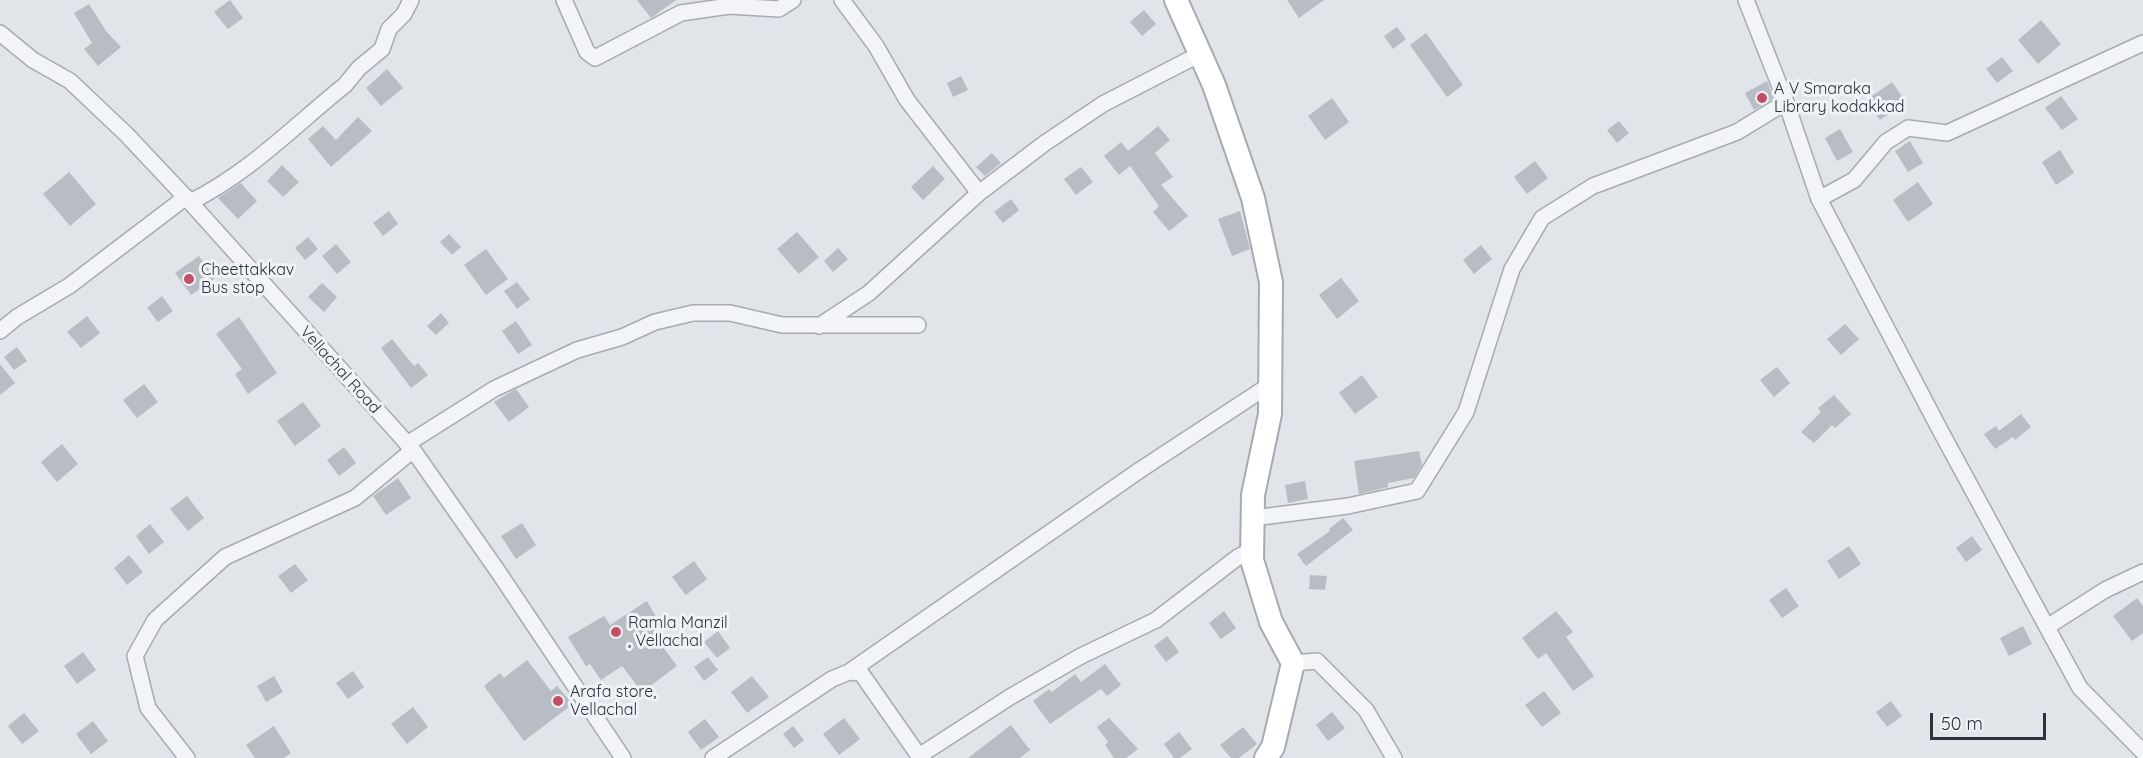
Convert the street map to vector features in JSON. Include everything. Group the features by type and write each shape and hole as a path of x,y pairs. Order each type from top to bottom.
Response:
{"main road":[{"path":"1176,0 1200,54 1253,198 1271,282 1270,414 1253,495 1252,560 1271,622 1293,663 1273,747 1266,758"}],"street":[{"path":"0,331 17,317 69,286 188,199 212,191 235,174 345,85 359,68 382,49 389,29 404,14 411,0"},
{"path":"564,0 587,52 595,58 681,13 729,6 779,9 794,0"},
{"path":"842,0 876,46 907,100 979,193"},
{"path":"1746,0 1786,102 1819,199 1940,430 2080,688 2143,752"},
{"name":"Vellachal Road","path":"0,33 33,60 70,81 188,199 410,447 497,570 623,758"},
{"path":"1819,199 1854,180 1875,158 1886,142 1908,128 1947,133 2143,43"},
{"path":"818,326 869,293 979,193 1045,143 1103,104 1200,54"},
{"path":"1253,518 1348,506 1417,491 1466,412 1512,269 1542,218 1593,186 1737,132 1786,102"},
{"path":"187,758 148,708 135,656 155,620 225,557 355,498 410,447 494,389 577,350 622,337 655,322 693,313 730,313 782,325 918,325"},
{"path":"713,758 832,679 849,672 1140,470 1271,384"},
{"path":"849,672 861,673 919,756 1010,696 1082,656 1156,620 1215,573 1252,550"},
{"path":"2047,627 2105,590 2143,572"},
{"path":"1293,663 1317,661 1366,710 1394,758"}],"building":[{"path":"230,0 243,18 228,29 214,12"},
{"path":"637,0 676,0 651,18"},
{"path":"1287,0 1324,0 1299,18"},
{"path":"89,4 106,31 121,47 98,66 84,49 92,43 74,13"},
{"path":"1144,10 1156,24 1142,36 1130,22"},
{"path":"2041,20 2061,44 2038,64 2018,40"},
{"path":"1397,27 1406,39 1393,49 1384,36"},
{"path":"1426,33 1463,85 1447,97 1410,45"},
{"path":"2002,57 2013,71 1997,83 1986,69"},
{"path":"387,69 403,88 381,106 366,88"},
{"path":"961,76 968,90 953,97 947,83"},
{"name":"A V Smaraka Library kodakkad","path":"1767,81 1774,98 1754,110 1745,93"},
{"path":"1892,82 1906,102 1880,120 1866,100"},
{"path":"2061,96 2078,119 2062,130 2045,108"},
{"path":"1332,98 1349,122 1325,140 1308,116"},
{"path":"358,117 372,131 331,167 308,139 323,126 336,140"},
{"path":"1619,121 1629,133 1617,143 1607,130"},
{"path":"1158,126 1170,140 1155,153 1173,177 1161,185 1188,216 1169,231 1153,212 1159,206 1130,166 1119,175 1104,156 1121,142 1128,151"},
{"path":"1840,129 1853,152 1837,161 1825,138"},
{"path":"1910,141 1923,163 1908,172 1895,151"},
{"path":"2060,150 2074,173 2056,185 2042,162"},
{"path":"992,153 1001,163 985,176 976,167"},
{"path":"1535,161 1548,178 1527,194 1514,177"},
{"path":"282,165 299,182 283,197 267,181"},
{"path":"933,166 945,179 923,200 911,187"},
{"path":"1081,167 1093,182 1076,195 1064,179"},
{"path":"69,172 96,204 70,226 43,194"},
{"path":"1918,182 1933,204 1908,222 1893,200"},
{"path":"241,183 257,201 238,219 218,198"},
{"path":"1011,199 1019,210 1003,223 994,212"},
{"path":"389,211 398,224 383,236 373,223"},
{"path":"1240,211 1250,249 1232,256 1218,219"},
{"path":"797,232 819,257 799,274 777,249"},
{"path":"449,234 461,247 452,255 440,242"},
{"path":"308,237 318,249 305,260 295,248"},
{"path":"336,244 351,262 337,274 322,256"},
{"path":"1481,245 1492,259 1474,274 1463,260"},
{"path":"838,248 848,259 833,272 824,261"},
{"path":"486,249 508,279 486,295 464,265"},
{"path":"199,256 215,278 191,295 175,273"},
{"path":"1341,278 1359,301 1337,319 1319,295"},
{"path":"517,282 530,299 517,309 504,291"},
{"path":"322,283 337,297 324,312 308,297"},
{"path":"162,296 173,311 158,322 147,308"},
{"path":"441,313 449,323 436,335 427,326"},
{"path":"87,316 100,333 81,348 67,332"},
{"path":"239,317 277,373 248,394 235,374 242,369 216,334"},
{"path":"516,321 532,345 518,354 502,331"},
{"path":"1845,324 1859,339 1841,355 1827,339"},
{"path":"392,339 414,366 418,363 428,375 411,388 381,348"},
{"path":"17,347 27,361 14,370 4,357"},
{"path":"0,364 15,383 0,395"},
{"path":"1777,367 1790,383 1774,397 1760,380"},
{"path":"1362,375 1378,397 1355,414 1339,393"},
{"path":"144,384 158,402 137,418 123,400"},
{"path":"516,389 529,407 509,422 494,402"},
{"path":"1834,395 1851,414 1835,428 1832,425 1814,443 1801,432 1821,412 1818,408"},
{"path":"303,402 321,426 295,446 277,421"},
{"path":"2021,414 2031,427 2015,440 2013,437 1995,449 1984,434 1996,426 1999,431"},
{"path":"62,444 78,464 57,482 41,462"},
{"path":"344,447 356,463 339,476 327,460"},
{"path":"1419,451 1422,465 1414,478 1388,483 1388,487 1359,494 1354,461"},
{"path":"398,478 411,498 386,515 373,496"},
{"path":"1305,481 1308,499 1288,503 1285,485"},
{"path":"187,496 204,518 188,531 170,509"},
{"path":"1343,518 1353,530 1306,566 1297,554 1330,531 1329,529"},
{"path":"522,523 536,545 516,559 501,536"},
{"path":"150,524 164,542 149,554 136,536"},
{"path":"1972,536 1982,550 1966,562 1956,548"},
{"path":"1849,546 1861,564 1839,579 1827,561"},
{"path":"129,555 143,572 127,585 114,568"},
{"path":"694,561 707,579 686,595 672,577"},
{"path":"295,564 308,580 291,593 278,576"},
{"path":"1310,575 1327,576 1325,590 1309,589"},
{"path":"1786,588 1799,606 1782,618 1769,600"},
{"path":"2137,598 2143,606 2143,633 2132,641 2113,616"},
{"path":"647,601 662,627 653,633 677,666 642,692 622,666 601,680 590,664 586,666 568,637 604,616 610,625"},
{"path":"1224,611 1236,628 1221,639 1209,623"},
{"path":"1556,611 1573,632 1566,637 1594,676 1573,691 1546,653 1538,659 1522,638"},
{"path":"2023,626 2032,644 2009,656 2000,638"},
{"path":"718,631 730,648 717,658 704,642"},
{"path":"1167,636 1179,652 1166,662 1154,646"},
{"path":"83,652 96,670 77,684 64,666"},
{"path":"708,657 718,670 704,681 694,667"},
{"path":"527,660 551,691 557,686 573,704 524,741 484,686 500,673 504,678"},
{"path":"1105,664 1121,685 1107,696 1101,689 1050,724 1033,701 1049,689 1052,692 1075,674 1081,682"},
{"path":"353,671 364,687 348,699 336,683"},
{"path":"274,676 283,692 266,702 257,686"},
{"path":"752,676 769,697 747,713 731,692"},
{"path":"1544,691 1561,713 1542,727 1525,705"},
{"path":"1891,701 1902,716 1887,727 1876,712"},
{"path":"413,707 428,727 407,744 391,724"},
{"path":"1332,712 1345,728 1328,741 1316,725"},
{"path":"24,713 39,731 22,744 8,726"},
{"path":"844,718 860,739 839,755 823,734"},
{"path":"1109,718 1138,749 1126,758 1114,758 1105,745 1108,742 1097,727"},
{"path":"705,719 719,737 701,750 688,732"},
{"path":"93,721 108,741 91,754 76,734"},
{"path":"1011,725 1030,750 1020,758 968,758"},
{"path":"274,726 291,753 284,758 255,758 246,745"},
{"path":"793,726 804,740 794,748 783,734"},
{"path":"1243,727 1257,744 1239,758 1231,758 1220,745"},
{"path":"1179,732 1192,749 1180,758 1174,758 1164,744"}],"place":[{"name":"A V Smaraka Library kodakkad","path":"1762,98"},
{"name":"Cheettakkav Bus stop","path":"189,279"},
{"name":"Ramla Manzil , Vellachal","path":"616,632"},
{"name":"Arafa store, Vellachal","path":"558,701"}]}
